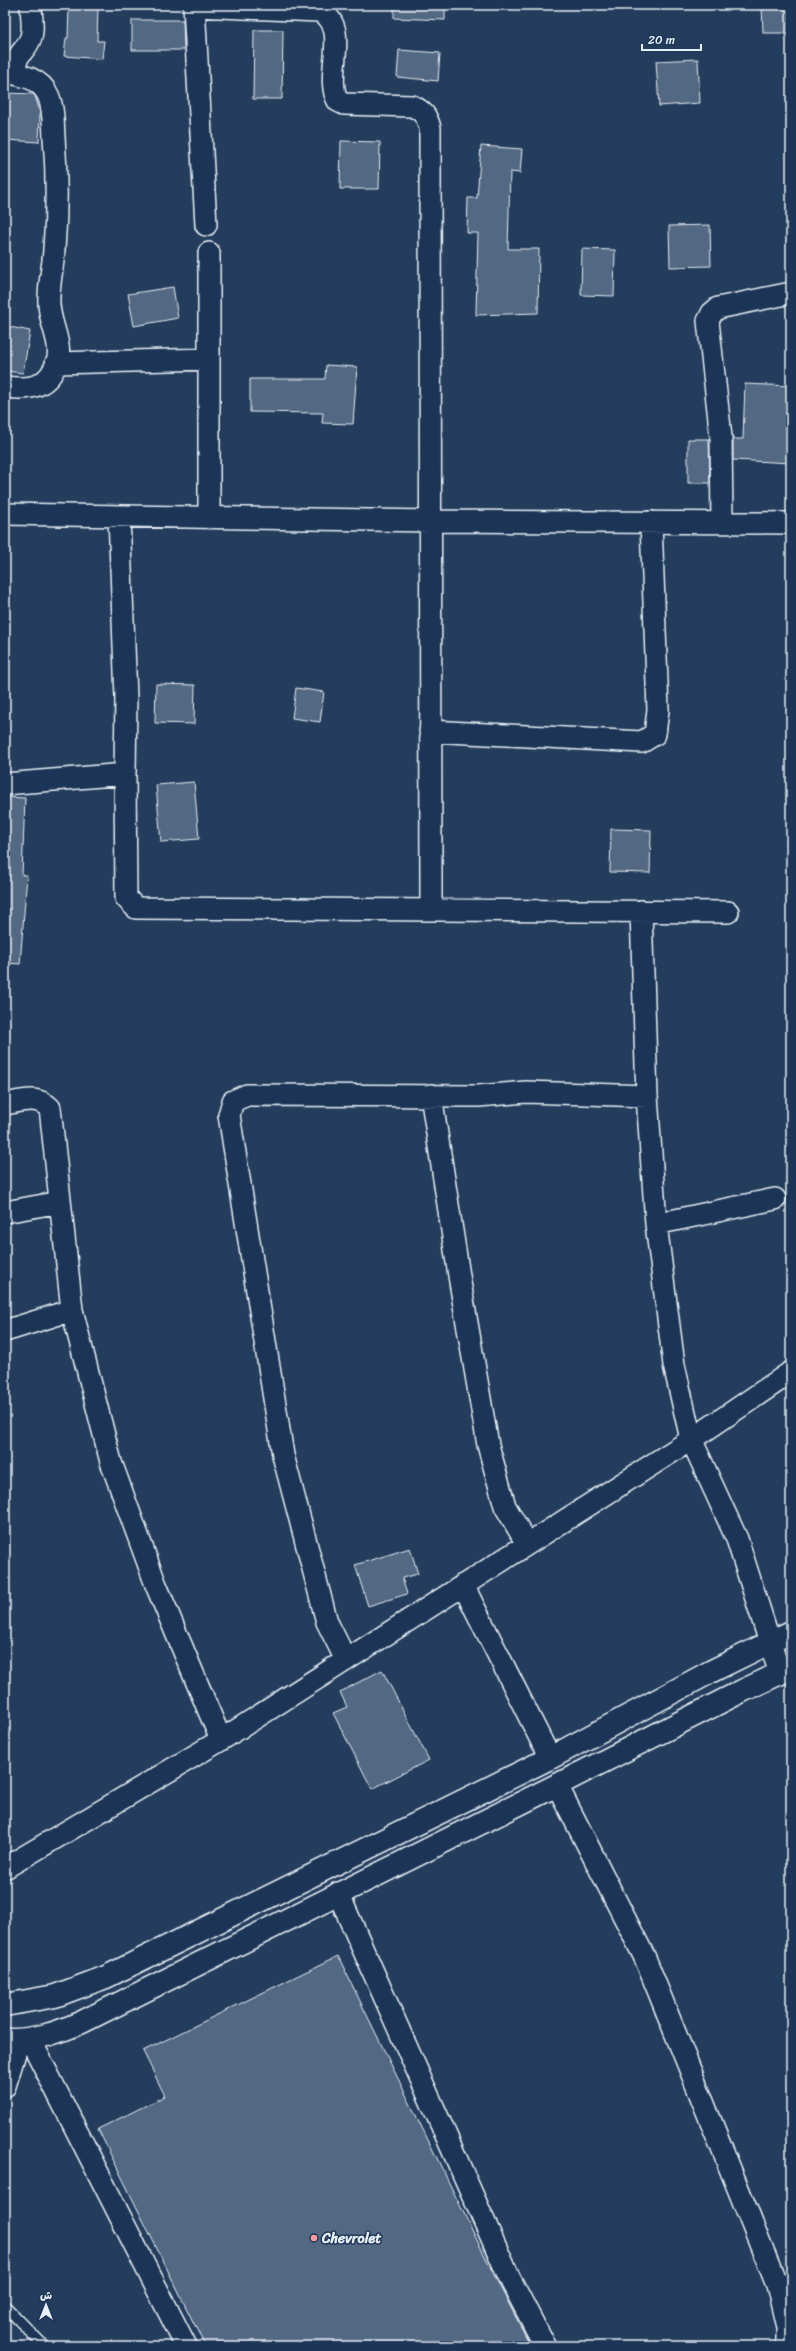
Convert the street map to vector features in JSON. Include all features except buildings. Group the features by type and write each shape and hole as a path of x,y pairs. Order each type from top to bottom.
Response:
{"highway":[{"path":"5,2005 55,1996 106,1977 550,1758 712,1671 791,1632"},
{"path":"18,2040 65,2029 82,2022 785,1671"}],"street":[{"path":"5,387 26,389 35,387 49,378 56,364 59,345 49,304 56,217 55,149 52,106 48,96 38,83 11,73 16,60 28,44 32,32 31,5"},
{"path":"206,226 194,6 320,11 328,15 335,30 334,88 338,101 344,104 412,106 422,110 428,118 430,128 431,909"},
{"path":"209,252 209,518"},
{"path":"722,522 721,437 708,321 712,313 718,308 791,293"},
{"path":"56,364 209,359"},
{"path":"5,514 430,521 791,523"},
{"path":"119,516 126,698 126,898 136,908 728,912"},
{"path":"430,731 642,742 654,734 658,710 651,522"},
{"path":"5,784 125,774"},
{"path":"641,911 647,1096 656,1224 674,1365 691,1439 737,1539 769,1643 785,1671"},
{"path":"346,1660 327,1622 283,1455 229,1116 233,1101 247,1095 504,1096 526,1092 647,1096"},
{"path":"431,1095 460,1282 488,1445 505,1506 527,1544"},
{"path":"5,1104 33,1099 42,1100 50,1108 72,1310 111,1462 156,1585 221,1740"},
{"path":"656,1224 775,1199"},
{"path":"5,1212 60,1202"},
{"path":"5,1331 72,1310"},
{"path":"5,1868 221,1740 691,1439 791,1372"},
{"path":"463,1585 550,1758"},
{"path":"557,1785 645,1958 777,2285 787,2327 787,2346"},
{"path":"338,1893 510,2279 545,2346"},
{"path":"5,2086 18,2040"},
{"path":"18,2040 186,2346"}],"lane":[{"path":"5,2306 44,2346"}],"place":[{"name":"Chevrolet","path":"314,2238"}]}
